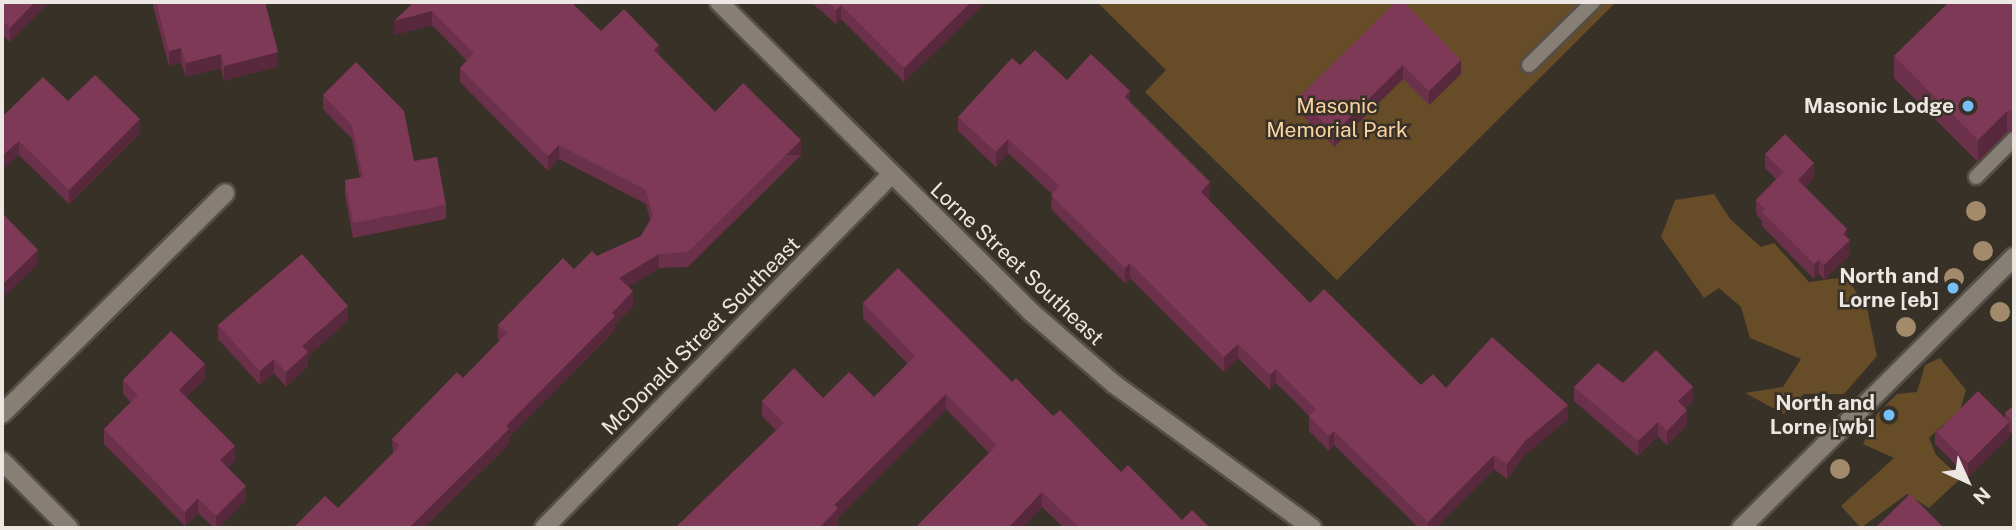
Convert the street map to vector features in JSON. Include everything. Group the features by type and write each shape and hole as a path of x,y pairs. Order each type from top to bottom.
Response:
{"street":[{"name":"Lorne Street Southeast","path":"719,2 890,176 1030,311 1114,384 1312,528"},
{"name":"McDonald Street Southeast","path":"544,528 890,176"},
{"path":"2,414 225,193"},
{"path":"1750,525 2014,257"},
{"path":"2,461 69,528"}],"lane":[{"path":"1529,65 1593,2"},
{"path":"1976,177 2014,139"}],"green space":[{"name":"Masonic Memorial Park","path":"1097,2 1616,2 1337,280 1145,92 1166,70"},
{"path":"1714,194 1730,219 1761,247 1774,243 1809,282 1846,277 1867,308 1877,356 1844,394 1804,394 1784,414 1745,393 1783,387 1801,359 1750,338 1741,307 1719,288 1704,298 1661,237 1675,200"},
{"path":"1940,358 1966,390 1960,410 1929,438 1936,455 1961,478 1929,508 1907,494 1861,528 1841,506 1894,458 1863,444 1877,414 1897,394 1917,392 1925,365"}],"building":[{"path":"2,2 35,2 10,28 2,22"},
{"path":"156,2 265,2 278,52 224,66 221,54 186,63 181,48 169,51"},
{"path":"414,2 571,2 601,31 624,9 659,45 654,50 715,112 743,83 801,140 688,252 659,254 619,278 633,291 612,313 615,316 506,426 509,429 409,528 293,528 325,496 338,508 400,446 392,439 457,372 463,378 507,333 498,325 563,258 574,269 592,251 597,256 641,236 653,216 646,190 559,145 548,156 460,68 474,53 432,11 394,21"},
{"path":"827,2 971,2 904,68 841,5 836,10"},
{"path":"1396,2 1404,2 1461,60 1429,91 1403,65 1334,133 1299,97"},
{"name":"Masonic Lodge","path":"1949,2 2014,2 2014,110 2007,111 1978,140 1894,56"},
{"path":"1035,50 1067,80 1091,54 1130,91 1125,97 1210,182 1201,192 1310,303 1324,289 1421,385 1433,374 1446,388 1492,337 1568,405 1525,441 1507,464 1494,455 1428,522 1334,431 1329,436 1309,416 1316,409 1276,369 1270,375 1238,344 1224,357 1130,263 1125,268 1051,195 1060,186 1008,139 996,152 958,117 1012,58 1020,65"},
{"path":"356,62 404,111 414,161 437,157 446,205 353,223 345,180 363,177 352,125 323,95"},
{"path":"95,75 140,119 69,190 19,141 2,156 2,117 43,77 68,101"},
{"path":"1785,134 1814,163 1798,180 1847,229 1843,234 1850,240 1824,265 1819,260 1814,264 1762,212 1765,209 1756,200 1784,172 1765,154"},
{"path":"2,213 38,250 2,285"},
{"path":"302,254 348,306 302,346 308,352 286,372 274,359 260,371 218,325"},
{"path":"898,268 1012,382 1016,378 1053,416 1060,410 1121,472 1128,465 1182,520 1192,510 1210,528 1080,528 1042,492 1008,528 920,528 917,526 997,445 946,394 834,505 838,508 819,528 675,528 784,423 762,401 794,368 823,398 849,372 874,397 915,356 863,303"},
{"path":"171,331 205,364 179,390 235,446 220,460 246,486 216,516 198,498 185,512 104,429 138,395 123,380"},
{"path":"1656,350 1693,387 1678,401 1687,410 1667,431 1658,422 1638,441 1574,387 1598,363 1623,383"},
{"path":"1978,391 2009,422 1968,463 1937,432"},
{"path":"2014,405 2014,422 2005,413"},
{"path":"1910,494 1944,528 1875,528"}],"place":[{"name":"Masonic Lodge","path":"1968,106"},
{"name":"North and Lorne [eb]","path":"1953,288"},
{"name":"North and Lorne [wb]","path":"1889,415"}]}
